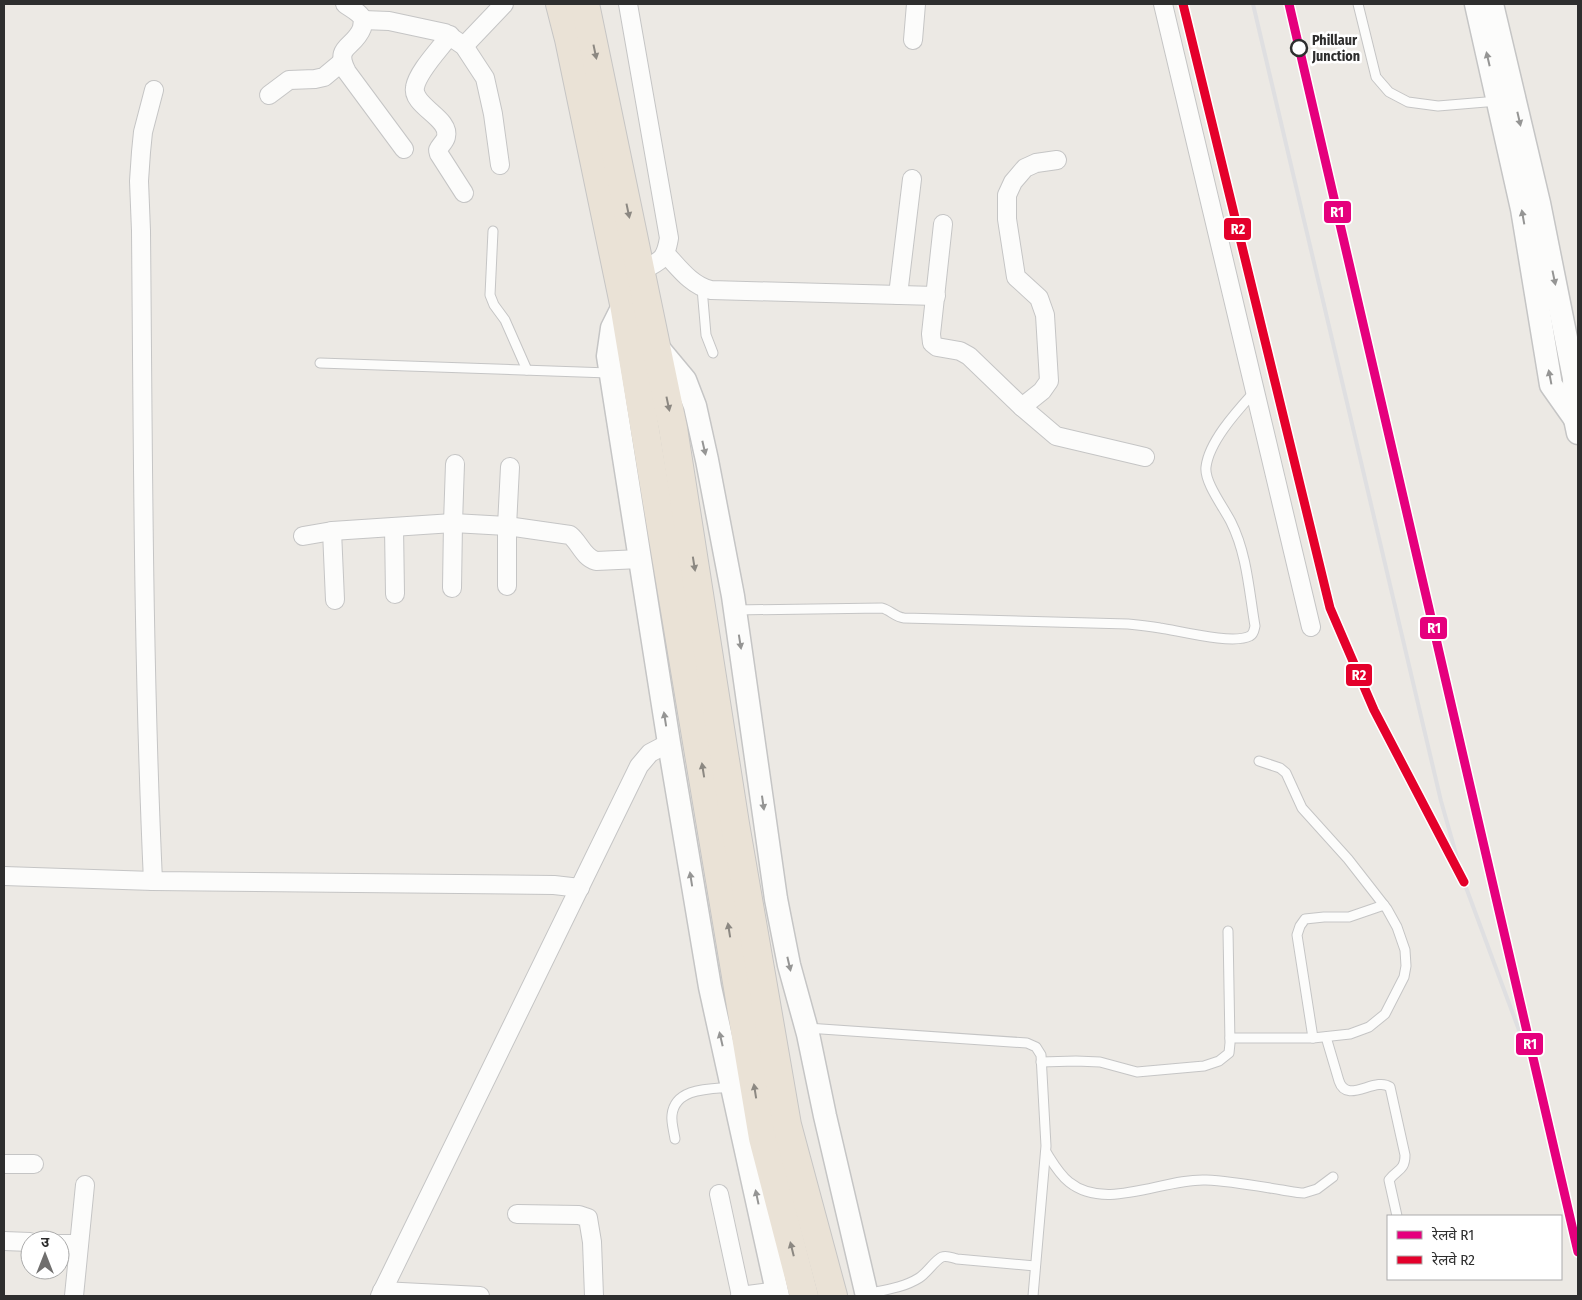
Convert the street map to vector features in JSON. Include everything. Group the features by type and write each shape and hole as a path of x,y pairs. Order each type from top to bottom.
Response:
{"highway":[{"path":"560,4 624,304 763,1138 804,1296"},
{"path":"585,4 673,428 735,824 787,1125 832,1296"}],"street":[{"path":"345,4 360,15 363,20 357,37 344,50 342,62 347,72 404,149"},
{"path":"464,46 504,4"},
{"path":"628,4 670,238 666,254 660,260 640,272"},
{"path":"913,40 916,4"},
{"path":"1163,4 1311,627"},
{"path":"1476,4 1522,208 1551,385 1576,426"},
{"path":"1492,4 1573,346 1576,426"},
{"path":"363,20 411,25 450,35 464,46 485,78 493,114 500,165"},
{"path":"450,35 419,76 414,88 415,94 420,101 442,124 446,131 445,139 438,150 439,154 464,193"},
{"path":"268,95 289,80 315,79 324,76 342,62"},
{"path":"153,880 146,731 139,181 143,132 154,90"},
{"path":"1022,407 1042,391 1049,381 1045,315 1039,298 1016,277 1007,219 1007,194 1013,182 1025,168 1036,163 1057,160"},
{"path":"898,295 912,179"},
{"path":"942,224 931,334 932,343 937,348 960,351 969,356 1022,407 1056,436 1145,458"},
{"path":"666,254 690,279 702,288 711,290 936,296"},
{"path":"624,304 612,328 608,356 669,743 710,987 778,1294 740,1296 719,1194"},
{"path":"655,343 685,380 695,406 707,460 735,610 776,900 789,965 806,1028 866,1295"},
{"path":"452,588 456,464"},
{"path":"507,586 507,526 510,467"},
{"path":"303,536 332,531 453,523 507,526 570,535 577,541 590,559 596,561 640,560"},
{"path":"394,527 395,594"},
{"path":"332,531 335,600"},
{"path":"480,1296 381,1294 639,766 650,753 669,743"},
{"path":"4,876 153,880 554,885 580,888"},
{"path":"4,1164 34,1164"},
{"path":"74,1296 85,1185"},
{"path":"517,1214 580,1214 588,1218 592,1242 594,1296"},
{"path":"4,1241 20,1242"},
{"path":"70,1244 79,1244"}],"lane":[{"path":"1358,4 1376,77 1389,92 1408,102 1438,106 1498,101"},
{"path":"493,231 490,295 494,305 505,320 527,370"},
{"path":"702,288 706,335 713,354"},
{"path":"320,363 611,373"},
{"path":"735,610 882,608 887,609 896,617 904,618 1128,624 1219,638 1250,636 1254,633 1255,626 1242,548 1232,523 1208,480 1205,469 1208,459 1231,418 1255,391"},
{"path":"1230,1038 1326,1037 1350,1034 1370,1027 1385,1014 1404,977 1405,950 1397,927 1384,905 1348,859 1302,808 1286,773 1280,768 1259,761"},
{"path":"1313,1038 1297,935 1300,926 1305,919 1349,917 1384,905"},
{"path":"1041,1062 1100,1062 1137,1072 1204,1066 1219,1061 1229,1053 1228,931"},
{"path":"806,1028 1026,1043 1036,1047 1041,1062 1046,1152 1033,1296"},
{"path":"1326,1037 1341,1087 1345,1091 1380,1085 1390,1087 1405,1155 1404,1165 1389,1180 1397,1215"},
{"path":"676,1139 672,1115 676,1103 682,1096 692,1092 732,1087"},
{"path":"1046,1152 1059,1173 1070,1183 1092,1193 1122,1193 1187,1181 1206,1180 1304,1193 1317,1189 1333,1177"},
{"path":"866,1295 905,1285 929,1270 938,1259 946,1256 957,1259 1035,1266"}],"railway":[{"path":"1183,4 1330,608 1374,710 1453,860"},
{"path":"1253,4 1441,801 1464,882 1539,1084"}],"rail line":[{"name":"R2","path":"1183,4 1330,608 1374,710 1464,882"},
{"name":"R1","path":"1289,4 1578,1252"}],"place":[{"name":"Phillaur Junction","path":"1299,48"}]}
